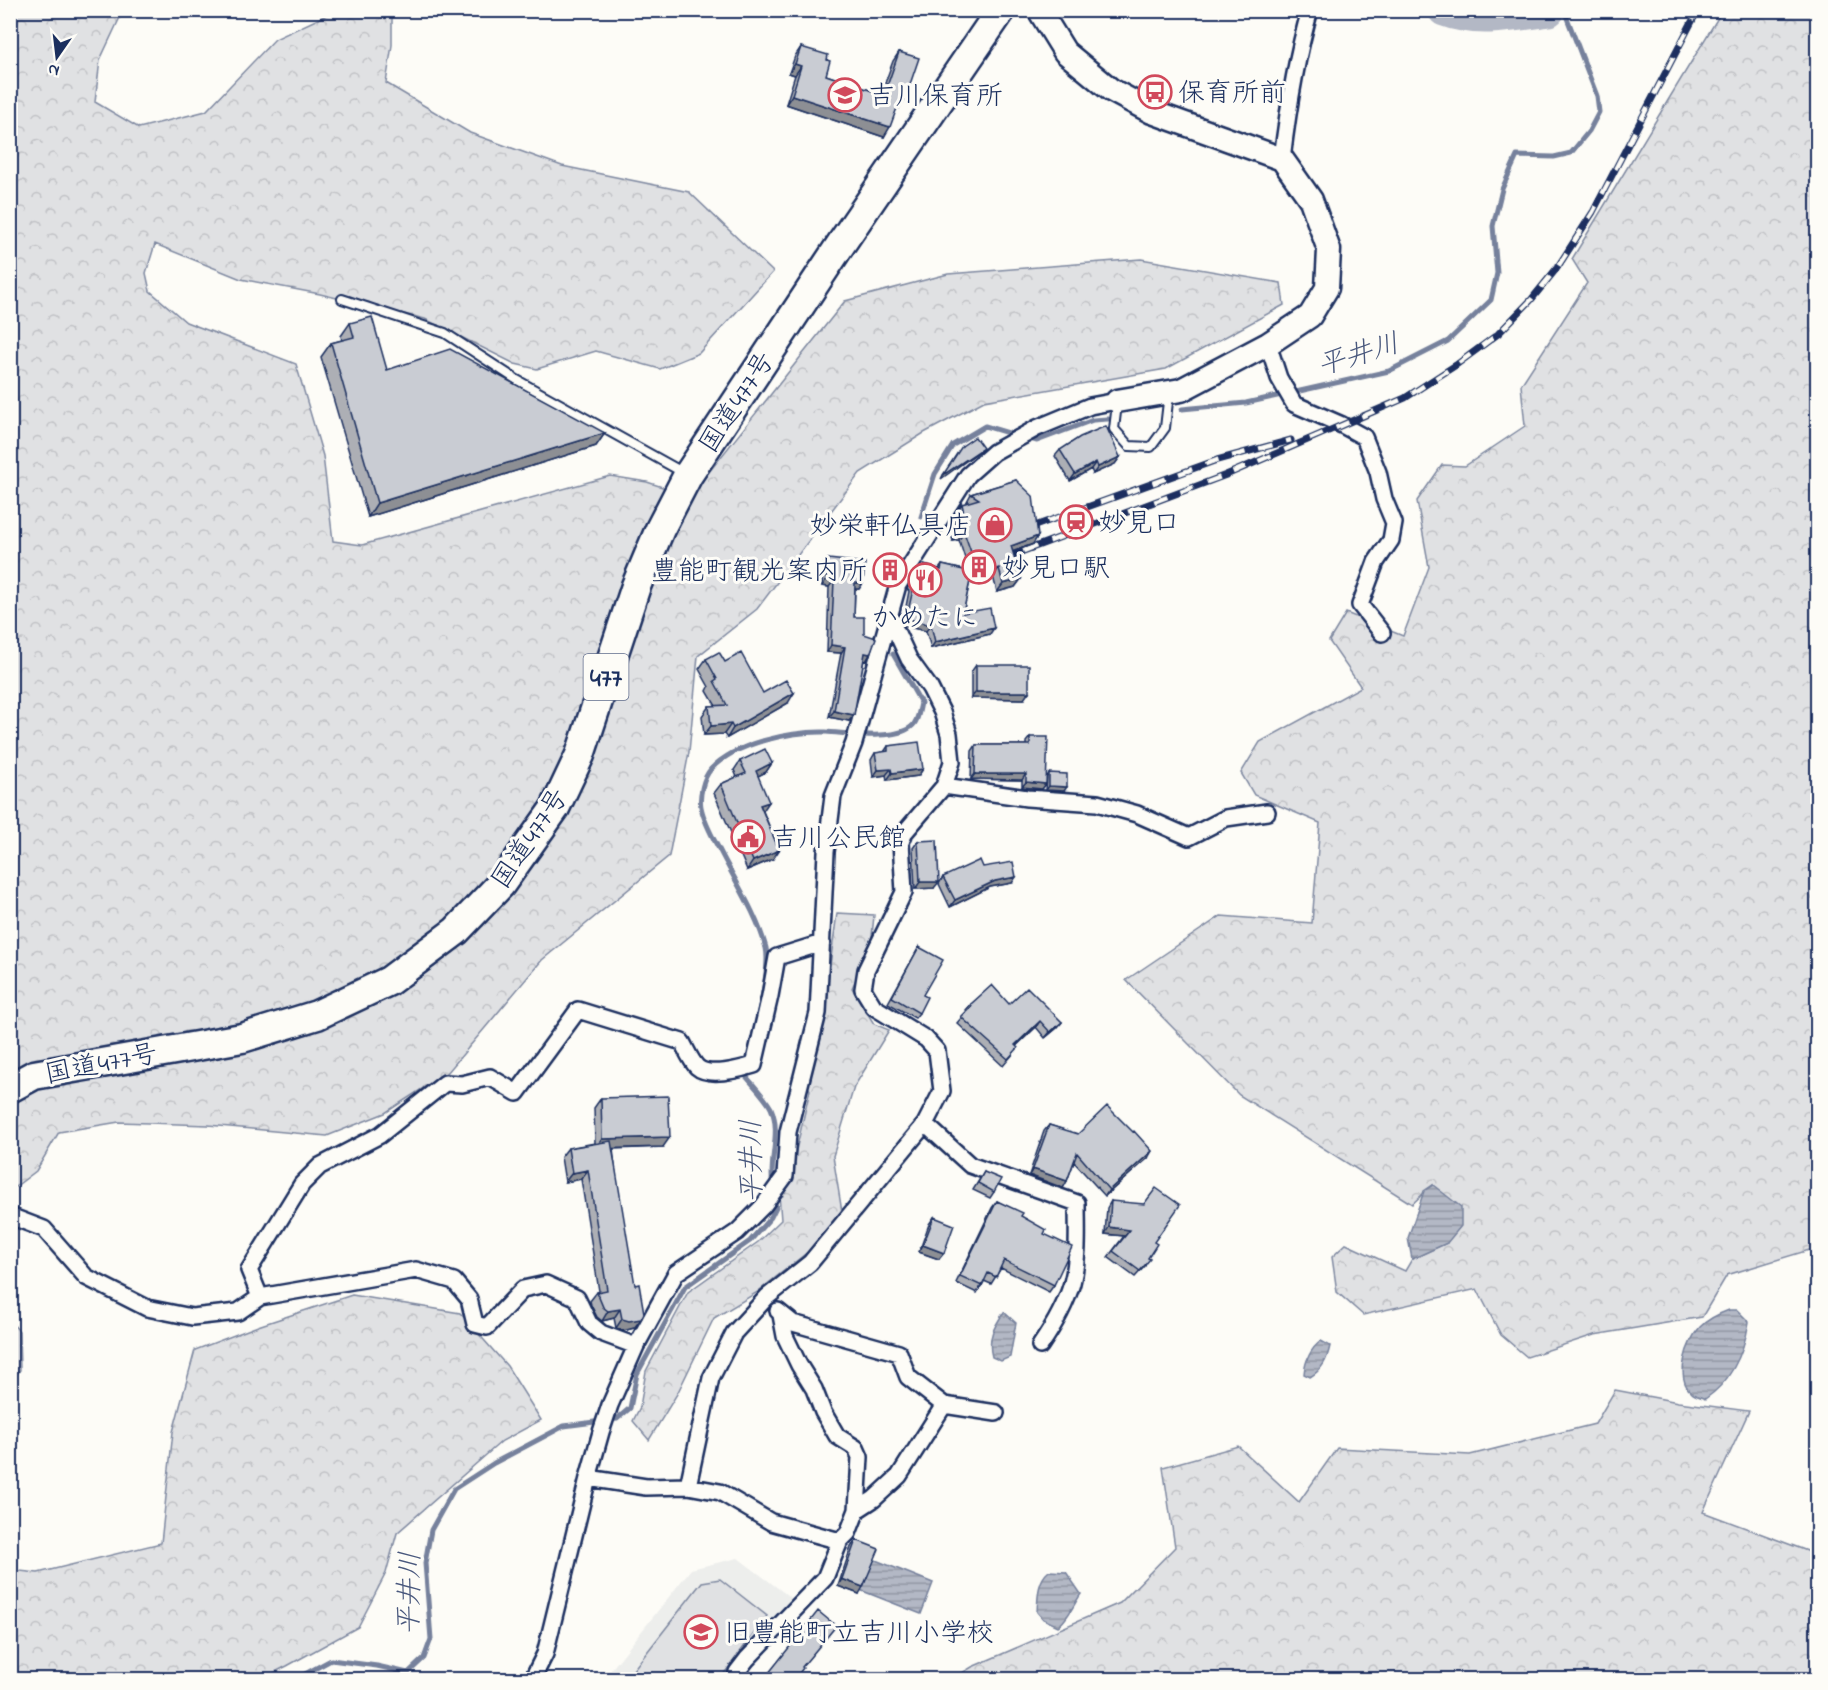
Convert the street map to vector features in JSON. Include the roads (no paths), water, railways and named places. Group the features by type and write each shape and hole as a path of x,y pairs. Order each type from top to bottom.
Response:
{"highway":[{"name":"国道477号","path":"10,1088 34,1076 242,1038 317,1015 389,981 456,931 501,884 555,808 580,755 640,577 660,529 688,475 841,244 1001,10"}],"street":[{"path":"532,1680 545,1654 601,1432 610,1405 636,1346 676,1273 737,1232 763,1206 785,1176 788,1132 818,1013 826,852 833,796 854,743 898,585 968,475 994,452 1037,428 1090,406 1181,390 1268,344 1310,316 1327,288 1329,250 1311,200 1282,159 1169,119 1111,90 1065,52 1039,10"},
{"path":"1282,159 1304,31 1310,10"},
{"path":"1268,344 1279,378 1294,404 1364,437 1378,472 1384,499 1394,523 1391,540 1376,562 1359,605 1382,633"},
{"path":"688,1486 711,1378 734,1334 767,1297 810,1263 924,1125 942,1091 937,1051 927,1039 874,1007 863,989 866,970 904,892 901,842 905,832 944,786 952,762 949,734 930,688 909,659 890,618"},
{"path":"944,786 1027,798 1096,803 1137,814 1189,837 1226,819 1267,812"},
{"path":"260,1297 249,1270 302,1184 320,1166 380,1134 445,1083 462,1084 490,1077 517,1094 578,1010 682,1042 698,1068 706,1071 735,1071 754,1065 777,957 822,943"},
{"path":"924,1125 970,1165 1077,1203 1078,1246 1072,1283 1053,1327 1041,1346"},
{"path":"10,1216 44,1229 86,1277 147,1308 192,1317 238,1312 260,1297 416,1270 454,1281 469,1299 475,1324 487,1327 523,1289 546,1284 577,1298 589,1323 601,1333 636,1346"},
{"path":"767,1297 781,1315 794,1323 899,1353 908,1377 944,1405 996,1413"},
{"path":"736,1680 738,1672 747,1659 825,1578 840,1541 848,1533 857,1510 860,1457 856,1448 837,1436 823,1412 814,1389 785,1336 781,1315"},
{"path":"857,1510 874,1499 899,1476 944,1405"},
{"path":"588,1478 646,1487 688,1486 720,1492 771,1522 840,1541"}],"lane":[{"path":"342,299 444,333 516,380 688,475"},
{"path":"1117,401 1114,429 1129,446 1151,447 1165,428 1169,392"}],"waterway":[{"path":"1444,10 1483,17 1510,16 1549,10"},
{"name":"平井川","path":"1182,409 1246,403 1389,371 1448,341 1491,300 1497,273 1493,226 1502,189 1517,156 1554,157 1571,153 1589,131 1599,112 1597,96 1564,10"},
{"name":"平井川","path":"1027,438 1037,441 1093,420 1108,419"},
{"name":"平井川","path":"921,517 935,474 953,445 985,426 1015,435"},
{"name":"平井川","path":"750,1051 764,984 766,948 751,910 704,818 701,807 704,782 711,769 721,760 764,740 812,732 882,735 893,734 911,727 917,719 921,703 893,654"},
{"name":"平井川","path":"746,1069 745,1075 771,1108 774,1118 773,1188"},
{"name":"平井川","path":"294,1680 331,1660 408,1673 424,1658 431,1639 425,1563 431,1530 454,1489 494,1463 564,1426 617,1419 630,1408 637,1374 685,1287 750,1241 771,1217 776,1207 774,1197"}],"railway":[{"path":"997,561 1226,475 1405,398 1498,334 1531,300 1557,268 1593,212 1698,10"},
{"path":"1021,531 1217,460 1291,440"}],"place":[{"name":"保育所前","path":"1155,92"},
{"name":"吉川保育所","path":"845,95"},
{"name":"妙見口","path":"1076,522"},
{"name":"妙栄軒仏具店","path":"995,525"},
{"name":"妙見口駅","path":"979,567"},
{"name":"豊能町観光案内所","path":"890,570"},
{"name":"かめたに","path":"925,580"},
{"name":"吉川公民館","path":"748,837"},
{"name":"旧豊能町立吉川小学校","path":"701,1632"}]}
